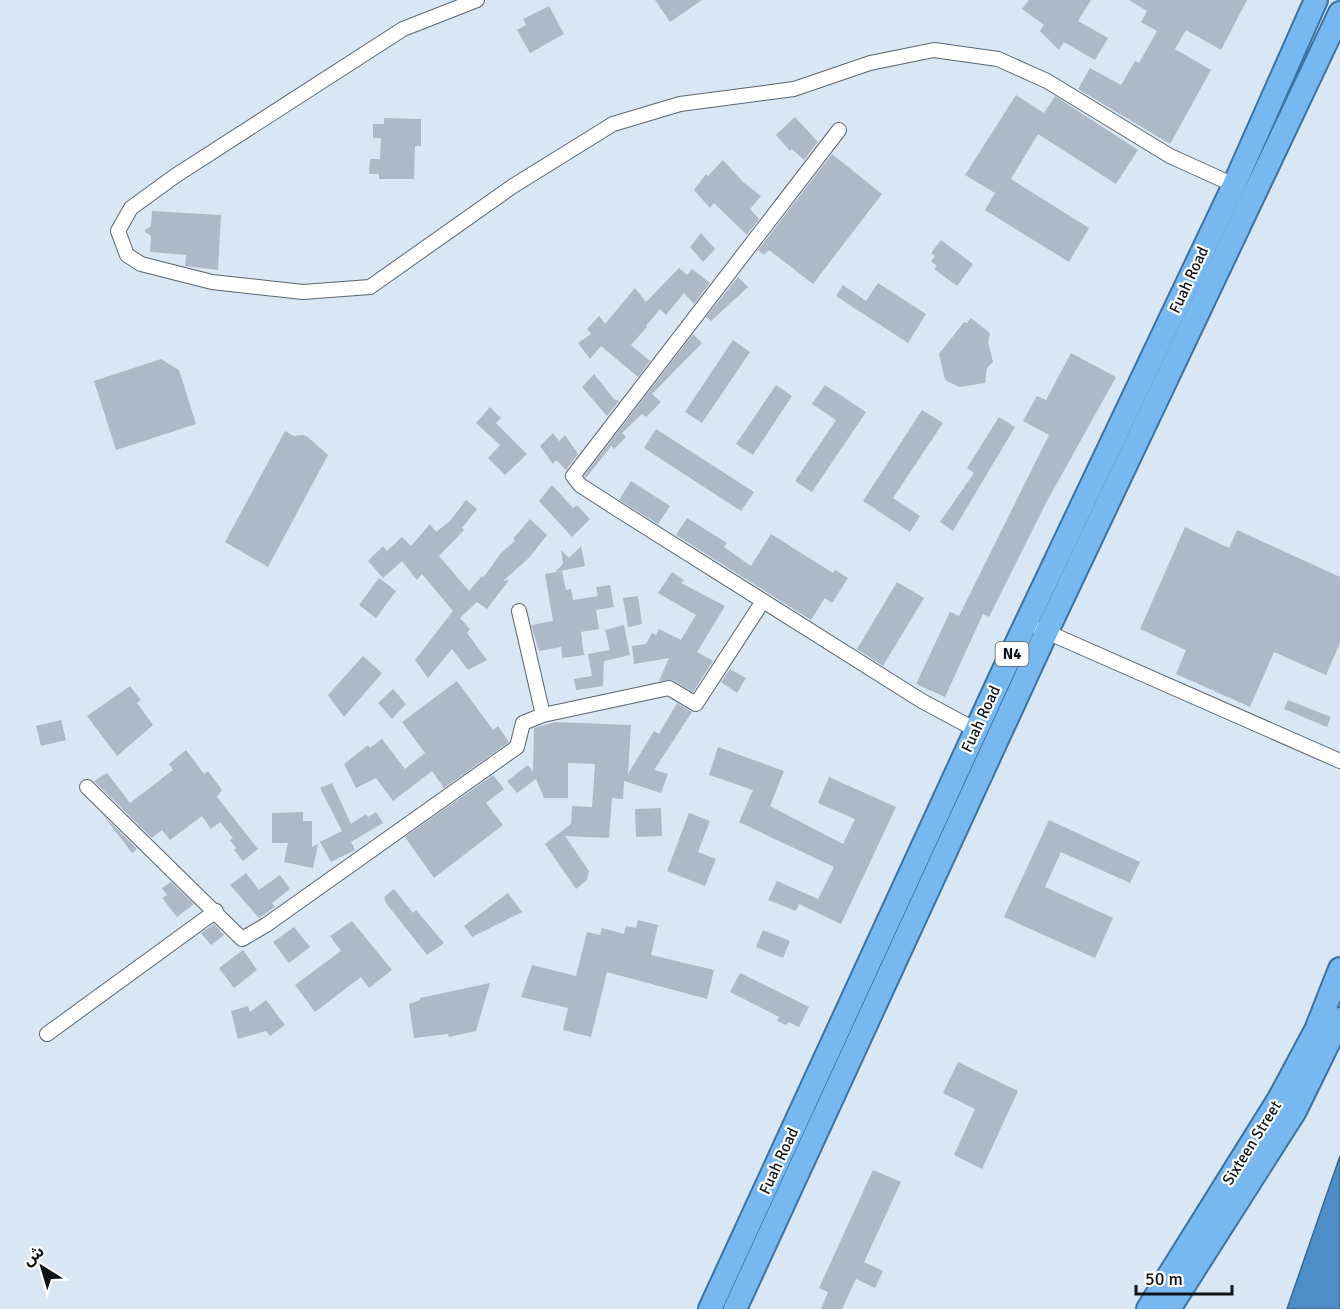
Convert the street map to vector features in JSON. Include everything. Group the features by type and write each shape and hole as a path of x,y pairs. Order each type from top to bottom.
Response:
{"highway":[{"name":"Fuah Road","path":"735,1309 1316,0"},
{"name":"Fuah Road","path":"710,1309 976,730 1037,627 1340,13"},
{"name":"Sixteen Street","path":"1148,1309 1279,1099 1316,1030 1340,969"},
{"name":"Sixteen Street","path":"1168,1309 1295,1112 1340,1019"}],"street":[{"path":"477,0 403,29 131,208 118,231 127,255 141,264 212,282 303,291 370,287 513,186 613,124 680,104 794,89 870,63 934,50 998,59 1047,81 1170,156 1234,185"},
{"path":"839,130 573,476 580,485 763,601 922,701 976,730"},
{"path":"87,787 242,939 266,925 517,747 523,723 543,715 669,688 696,704 763,601"},
{"path":"519,611 543,715"},
{"path":"1037,627 1340,761"},
{"path":"47,1034 216,911"}],"water":[{"path":"1340,1156 1340,1309 1287,1309"}],"building":[{"path":"655,0 702,0 670,22"},
{"path":"1029,0 1091,0 1078,21 1108,38 1095,60 1064,42 1059,50 1040,31 1044,25 1022,9"},
{"path":"1129,0 1247,0 1221,50 1186,30 1175,49 1211,70 1170,144 1078,89 1090,68 1121,85 1135,61 1139,63 1157,31 1141,22 1147,11"},
{"path":"549,6 564,34 530,53 517,30 526,25 523,19"},
{"path":"1016,95 1044,113 1055,96 1138,150 1116,184 1038,134 1011,179 1089,228 1069,262 985,210 995,193 965,175"},
{"path":"795,117 818,142 804,160 792,149 790,151 776,135"},
{"path":"384,118 421,119 421,146 415,146 414,179 379,179 379,174 369,174 370,159 380,159 381,138 373,138 373,124 384,124"},
{"path":"832,154 882,194 813,284 769,250 764,255 758,250"},
{"path":"723,160 743,182 761,196 750,209 759,219 747,235 714,203 710,208 694,190 706,174 708,176"},
{"path":"152,211 221,215 218,270 185,266 186,255 150,252 151,236 144,231 151,226"},
{"path":"701,233 715,249 703,262 690,247"},
{"path":"941,240 973,264 957,286 934,269 937,266 931,261 935,256 931,253"},
{"path":"679,268 687,275 692,269 710,283 694,304 684,293 666,315 660,309 631,345 650,361 638,377 601,346 590,359 578,343 591,334 587,329 599,316 605,324 635,288 646,302"},
{"path":"738,277 748,287 711,321 706,317"},
{"path":"878,283 926,314 908,343 836,296 843,285 866,301"},
{"path":"971,318 990,333 988,342 993,362 987,368 985,383 959,387 945,380 939,354 964,322 967,323"},
{"path":"693,334 702,343 652,394 661,402 646,417 642,414 622,433 626,437 614,449 611,446 586,478 584,476"},
{"path":"733,340 750,352 702,423 685,412"},
{"path":"1071,353 1116,377 1046,503 989,617 983,614 945,697 916,684 950,612 959,616 1049,435 1023,421 1037,396 1046,400"},
{"path":"161,359 179,370 196,424 116,450 94,381"},
{"path":"594,374 614,399 619,401 607,416 582,387"},
{"path":"776,385 792,396 753,455 736,444"},
{"path":"825,385 866,412 812,492 795,481 836,420 812,404"},
{"path":"490,407 501,418 496,423 527,454 505,475 488,458 500,445 476,423"},
{"path":"922,410 943,423 893,498 920,516 910,532 863,501"},
{"path":"999,417 1015,427 953,531 940,522 974,473 967,468"},
{"path":"656,429 754,492 741,511 644,448"},
{"path":"285,431 294,436 308,437 328,455 268,567 225,542"},
{"path":"553,433 559,441 565,435 578,454 566,470 556,460 553,464 540,446"},
{"path":"631,481 670,506 658,524 619,500"},
{"path":"552,485 573,508 577,505 590,519 572,537 539,501"},
{"path":"466,500 477,509 462,528 464,530 439,556 469,591 482,576 483,578 501,553 515,541 513,539 530,519 547,535 529,558 503,581 509,580 487,609 477,602 460,618 470,629 467,633 487,660 468,670 452,649 428,678 415,660 453,611 422,574 417,580 402,561 383,578 368,561 383,546 387,551 402,537 411,546 430,524 436,532 450,521"},
{"path":"687,518 727,543 724,547 751,566 771,534 833,573 835,570 848,578 832,603 825,598 811,620 676,535"},
{"path":"1185,527 1229,548 1237,530 1340,577 1340,643 1326,675 1274,652 1250,707 1176,674 1186,650 1140,629"},
{"path":"581,546 585,566 555,572 563,564 561,550 569,558"},
{"path":"562,571 566,590 571,589 573,600 598,596 596,587 610,585 614,607 596,610 599,629 581,632 584,655 562,658 561,647 539,651 531,625 553,621 545,574"},
{"path":"672,572 684,580 681,583 725,606 697,652 713,661 693,692 673,680 659,681 669,658 634,664 632,646 646,644 652,633 656,635 659,629 681,640 696,615 658,593"},
{"path":"379,578 396,591 376,618 359,605"},
{"path":"897,582 924,598 883,666 857,649"},
{"path":"638,596 642,624 628,627 623,598"},
{"path":"624,625 630,655 604,661 603,686 576,690 574,679 592,676 588,654 610,650 605,630"},
{"path":"363,656 382,673 344,717 328,695"},
{"path":"730,669 746,678 737,693 721,682"},
{"path":"457,681 493,730 498,726 509,742 444,788 432,771 393,801 376,778 356,788 344,764 368,745 370,748 382,739 405,769 425,753 402,722"},
{"path":"130,686 141,700 137,703 153,725 117,756 87,716"},
{"path":"393,689 406,704 392,719 378,703"},
{"path":"1288,700 1331,717 1327,727 1284,709"},
{"path":"677,703 692,712 654,770 668,774 661,793 624,781 623,799 612,798 609,838 565,836 589,871 587,880 576,889 545,844 571,824 572,806 592,807 595,764 568,763 568,798 544,798 536,779 517,793 507,781 528,765 533,772 534,728 555,722 631,725 628,774 654,731 659,734"},
{"path":"61,720 66,740 41,746 36,726"},
{"path":"718,747 784,771 770,806 843,844 855,819 818,803 829,777 896,807 841,924 799,904 796,911 768,900 777,881 818,899 834,867 739,822 753,790 709,775"},
{"path":"186,750 204,774 208,771 222,790 217,797 258,849 243,861 234,850 236,848 230,840 233,838 220,822 211,829 202,816 170,840 162,830 152,838 94,781 107,773 130,803 173,770 169,764"},
{"path":"493,775 504,789 486,803 503,825 434,878 405,837"},
{"path":"332,783 351,824 366,814 368,817 376,812 383,823 351,842 355,850 331,862 320,842 342,831 320,788"},
{"path":"661,808 662,836 636,837 635,809"},
{"path":"303,812 303,821 312,821 312,847 318,844 313,868 284,862 288,843 272,843 272,813"},
{"path":"689,813 710,821 698,852 716,859 705,886 667,871"},
{"path":"103,815 137,849 132,853"},
{"path":"1049,820 1140,862 1130,883 1061,852 1045,887 1113,918 1095,958 1004,917"},
{"path":"246,873 259,890 280,875 290,889 272,903 275,907 259,918 230,885"},
{"path":"171,882 194,904 177,917 162,898 167,895 162,888"},
{"path":"394,889 413,913 416,910 444,943 427,955 386,903 384,897"},
{"path":"508,893 522,912 472,937 464,926"},
{"path":"638,920 658,925 651,955 714,970 707,999 607,972 591,1037 563,1030 568,1008 521,997 532,965 576,976 587,932 600,935 602,928 624,934 626,926 636,928"},
{"path":"352,921 392,970 369,988 361,977 315,1012 295,985 341,951 330,936"},
{"path":"214,924 224,935 211,945 201,933"},
{"path":"294,927 310,947 289,963 273,942"},
{"path":"763,930 790,941 783,958 756,947"},
{"path":"243,950 257,970 234,988 219,968"},
{"path":"740,973 809,1007 799,1027 788,1022 786,1025 777,1021 779,1017 730,992"},
{"path":"490,983 476,1031 449,1037 448,1034 414,1038 409,1004 420,998"},
{"path":"266,1000 285,1025 270,1036 266,1031 238,1039 231,1011 248,1006 250,1012"},
{"path":"958,1062 1018,1091 982,1169 954,1155 975,1109 943,1093"},
{"path":"873,1170 901,1182 864,1262 883,1271 875,1288 856,1279 842,1309 821,1309 828,1292 819,1288"}]}
